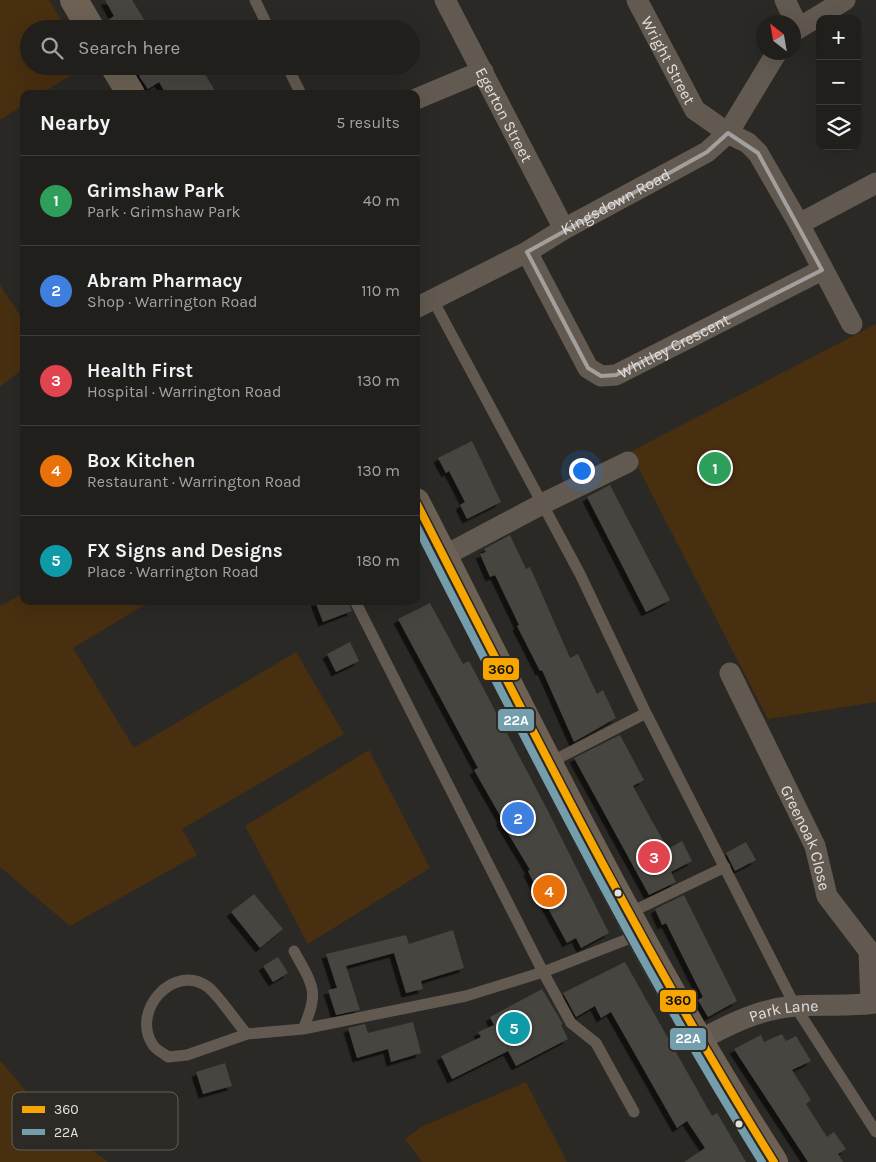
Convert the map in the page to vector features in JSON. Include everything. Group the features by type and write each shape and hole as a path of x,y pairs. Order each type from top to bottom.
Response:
{"main road":[{"path":"74,0 86,20"},
{"path":"119,75 129,90"},
{"path":"420,510 632,925 698,1041 774,1162"}],"street":[{"name":"Egerton Street","path":"445,0 564,229"},
{"name":"Wright Street","path":"637,0 695,110 728,133"},
{"path":"785,0 791,15"},
{"path":"801,26 846,0"},
{"name":"Kingsdown Road","path":"421,305 527,252 564,229 707,152 728,133 772,60"},
{"path":"420,97 483,70"},
{"path":"728,133 748,143 758,153 799,224 852,324"},
{"path":"799,224 876,183"},
{"name":"Whitley Crescent","path":"527,252 588,368 601,376 616,375 822,270"},
{"path":"444,556 542,504 628,462"},
{"name":"Greenoak Close","path":"730,673 815,846 827,896 869,951 874,1003"},
{"name":"Park Lane","path":"698,1041 742,1018 768,1010 795,1006 874,1003"}],"lane":[{"path":"255,0 265,20"},
{"path":"292,75 299,90"},
{"path":"421,305 542,504 580,574 646,713 795,1006 876,1132"},
{"path":"356,605 543,972 572,1023 596,1043 634,1112"},
{"path":"550,762 646,713"},
{"path":"247,1034 207,987 190,980 177,981 165,989 154,999 147,1011 145,1028 153,1046 168,1057 187,1054 247,1034 303,1029 466,996 543,972 632,925 725,867"},
{"path":"294,951 313,990 313,1006 303,1029"}],"highlighted area":[{"path":"728,133 758,153 822,270 616,375 601,376 588,368 527,252 707,152"}],"shaded area":[{"path":"0,0 49,0 61,20 20,20 20,75 71,75 47,90 20,90 20,108 0,120"},
{"path":"0,285 20,315 20,371 0,387"},
{"path":"876,324 876,702 768,719 630,452"},
{"path":"20,595 20,605 144,605 73,648 134,748 296,652 344,734 182,829 197,855 70,926 0,867 0,606"},
{"path":"369,750 430,868 308,944 245,826"},
{"path":"0,1060 27,1092 12,1092 12,1150 92,1150 108,1162 0,1162"},
{"path":"526,1082 567,1162 422,1162 405,1139 421,1127"}],"building":[{"path":"105,0 132,0 144,20 108,20 114,16"},
{"path":"205,75 215,90 164,90 159,82 148,89 139,76"},
{"path":"472,441 501,502 467,519 460,505 465,502 449,471 446,473 438,458"},
{"path":"610,485 670,600 646,612 587,497"},
{"path":"510,535 526,569 530,567 570,658 578,654 597,694 603,690 616,718 574,742 542,670 540,671 517,626 519,625 495,575 490,577 480,554 486,552 484,549"},
{"path":"430,603 463,664 469,661 548,811 609,933 581,948 576,938 567,943 543,902 528,871 530,870 500,820 502,819 474,770 478,768 398,619"},
{"path":"317,605 350,605 352,611 323,622"},
{"path":"350,642 359,661 336,672 327,654"},
{"path":"620,735 644,780 633,786 668,849 682,841 692,861 671,872 676,882 649,895 574,758"},
{"path":"746,842 756,860 735,871 726,853"},
{"path":"254,894 283,929 260,948 231,912"},
{"path":"684,895 737,1001 708,1017 698,1000 703,997 666,923 662,925 655,909"},
{"path":"453,930 464,968 421,981 423,989 406,993 394,953 346,966 360,1010 336,1015 328,990 337,988 326,954 406,935 409,944"},
{"path":"278,957 288,973 273,982 263,966"},
{"path":"625,962 712,1116 717,1113 746,1162 684,1162 705,1148 687,1121 677,1128 611,1012 601,1018 595,1006 576,1017 563,993"},
{"path":"542,989 563,1024 561,1025 568,1039 516,1066 508,1051 452,1079 441,1056 481,1037 478,1032 494,1025 490,1017"},
{"path":"413,1022 421,1053 391,1062 388,1049 357,1058 348,1028 365,1024 368,1033"},
{"path":"782,1034 786,1041 796,1036 811,1061 792,1070 811,1100 806,1104 827,1137 834,1132 846,1149 838,1154 843,1162 808,1162 734,1049 761,1035 764,1042"},
{"path":"225,1063 232,1086 203,1094 196,1072"}],"transit line":[{"name":"360","path":"420,510 544,753 632,919 725,1082 774,1162"},
{"name":"22A","path":"420,533 540,767 625,927 715,1085 762,1162"}],"place":[{"name":"Grimshaw Park","path":"715,468"},
{"name":"Abram Pharmacy","path":"518,818"},
{"name":"Health First","path":"654,857"},
{"name":"Box Kitchen","path":"549,891"},
{"name":"FX Signs and Designs","path":"514,1028"}]}
